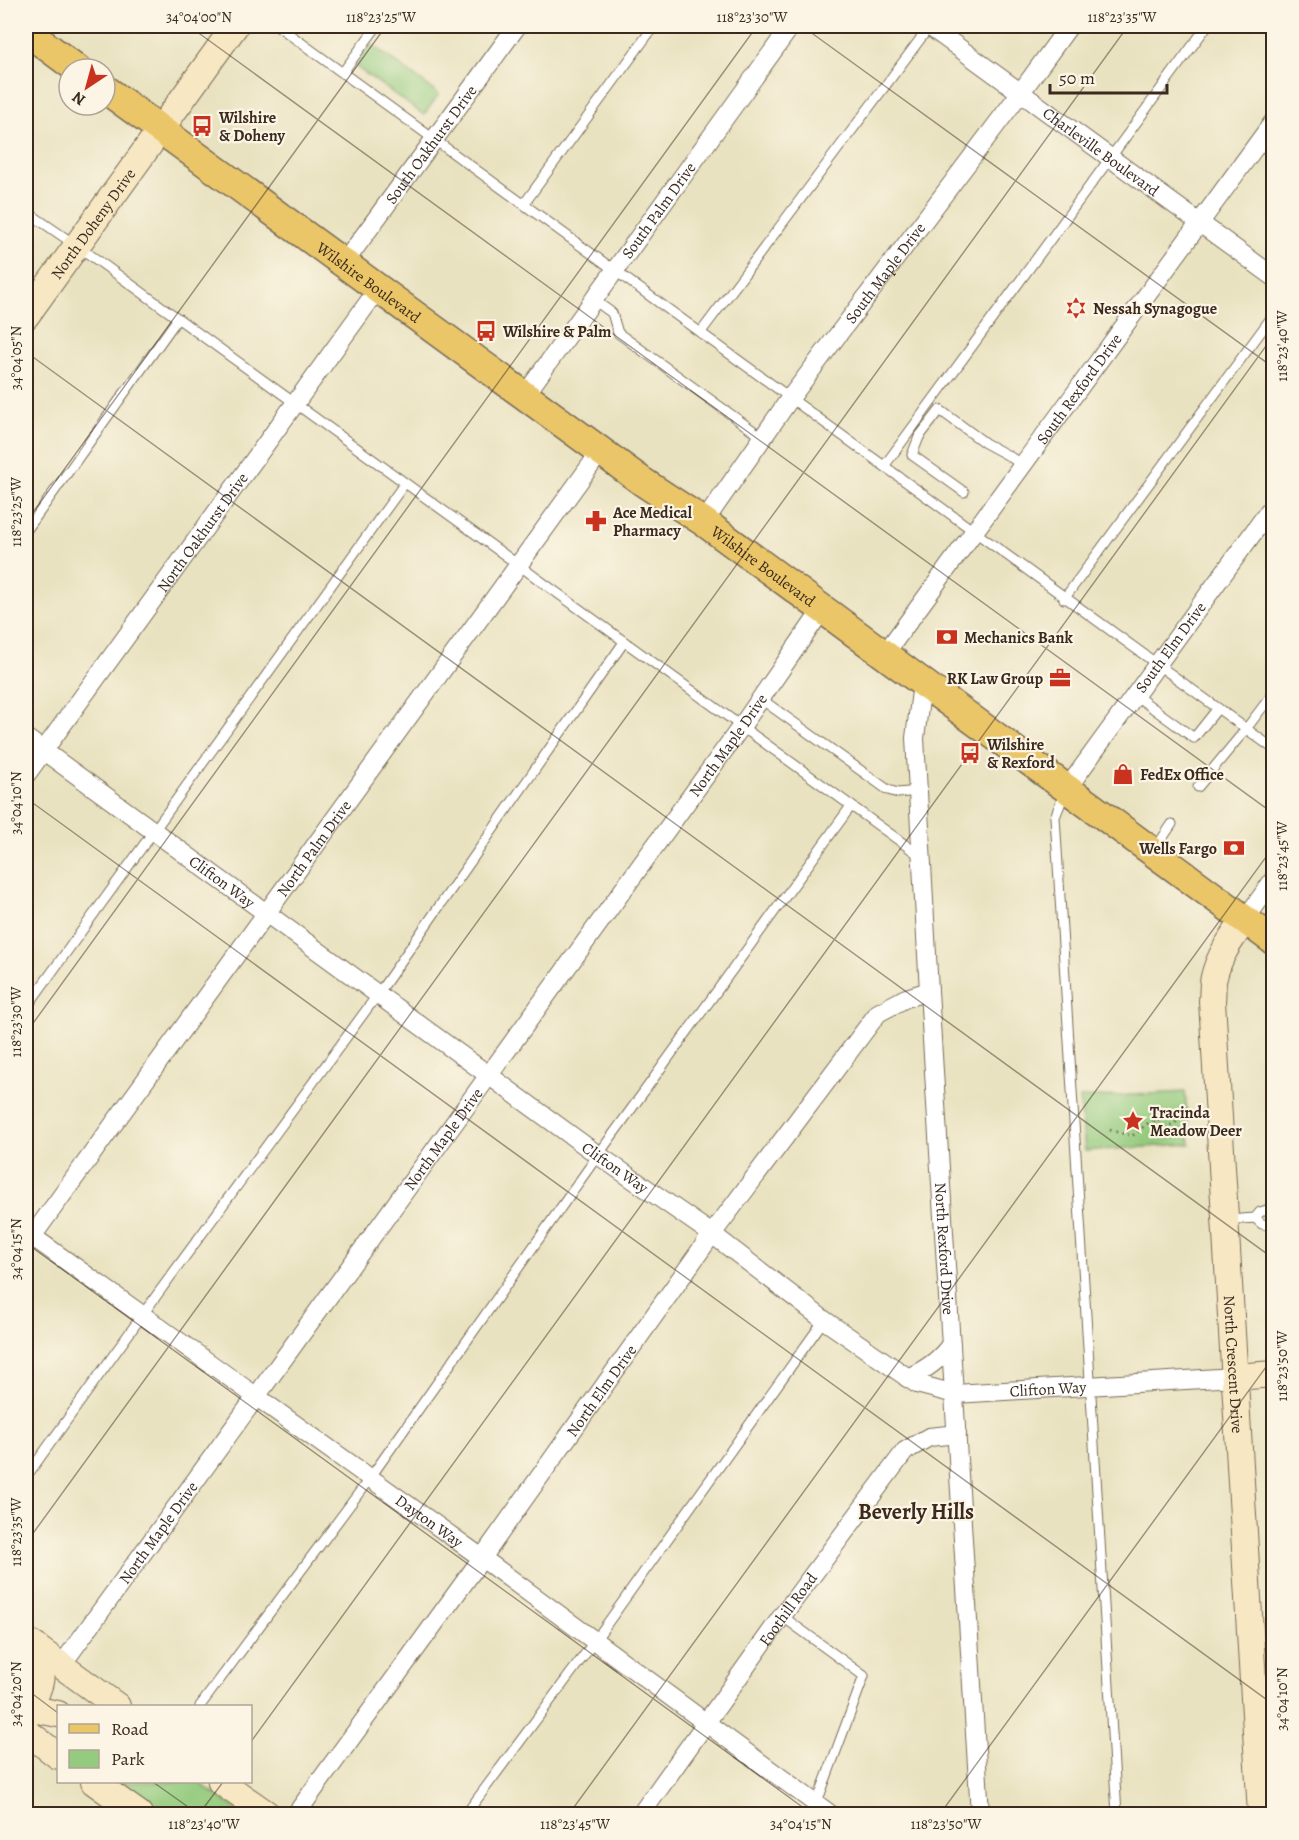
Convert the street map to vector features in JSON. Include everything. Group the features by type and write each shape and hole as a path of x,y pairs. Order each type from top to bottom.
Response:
{"main road":[{"path":"26,31 61,57"},
{"name":"Wilshire Boulevard","path":"117,98 643,482 704,522 1274,941"}],"street":[{"name":"North Doheny Drive","path":"26,316 235,26"},
{"name":"South Oakhurst Drive","path":"344,263 517,26"},
{"name":"South Palm Drive","path":"525,395 791,26"},
{"name":"Charleville Boulevard","path":"930,26 1274,276"},
{"name":"South Maple Drive","path":"704,522 790,397 1069,26"},
{"name":"South Rexford Drive","path":"884,655 1274,121"},
{"name":"North Oakhurst Drive","path":"26,775 378,289"},
{"name":"North Palm Drive","path":"28,1238 601,450"},
{"name":"South Elm Drive","path":"1066,790 1274,504"},
{"name":"North Maple Drive","path":"61,1666 490,1075 822,610"},
{"name":"North Rexford Drive","path":"922,684 915,738 928,991 980,1815"},
{"name":"Clifton Way","path":"26,738 598,1155 712,1234 824,1320 917,1384 955,1394 1274,1374"},
{"path":"1244,921 1274,879"},
{"name":"North Crescent Drive","path":"1244,921 1224,950 1214,977 1212,1001 1261,1815"},
{"name":"North Elm Drive","path":"296,1815 712,1234 878,1013 906,998 928,991"},
{"name":"Dayton Way","path":"28,1238 482,1558 707,1723 819,1811"},
{"path":"907,1378 931,1365 944,1354 951,1344"},
{"name":"Foothill Road","path":"641,1815 782,1617 905,1451 929,1437 957,1434"},
{"path":"31,1644 114,1705"},
{"path":"26,1717 39,1689 42,1672 31,1644"},
{"path":"26,1717 57,1714"},
{"path":"26,1717 57,1754"},
{"path":"95,1783 139,1815"},
{"path":"222,1783 267,1815"}],"lane":[{"path":"278,26 885,465 1064,599 1274,749"},
{"path":"343,72 377,26"},
{"path":"524,204 654,26"},
{"path":"701,332 930,26"},
{"path":"885,465 1207,26"},
{"path":"26,212 178,318 922,857"},
{"path":"594,300 612,313 618,333 762,437"},
{"path":"1064,599 1274,314"},
{"path":"26,531 178,318"},
{"path":"964,492 912,455 919,438 940,410 985,443 1022,465"},
{"path":"909,432 919,438"},
{"path":"26,1008 405,483"},
{"path":"26,1477 141,1316 378,994 624,642"},
{"path":"1198,787 1274,692"},
{"path":"1135,694 1194,738 1218,708"},
{"path":"760,699 888,790 898,793 918,791"},
{"path":"1066,790 1055,817 1117,1815"},
{"path":"201,1705 370,1478 598,1155 851,806"},
{"path":"1152,853 1172,824"},
{"path":"1255,1218 1260,1212 1270,1209"},
{"path":"1225,1220 1255,1218 1262,1224 1271,1226"},
{"path":"466,1815 594,1642 824,1320"},
{"path":"782,1617 864,1676 819,1811"}],"path":[{"path":"1152,1120 1165,1126 1175,1124 1181,1108 1190,1109"},
{"path":"1110,1130 1132,1136 1152,1120 1179,1117"}],"green space":[{"path":"371,44 439,94 424,115 355,66"},
{"path":"1185,1092 1190,1144 1085,1151 1080,1098"},
{"path":"111,1783 199,1783 243,1814 156,1814"}],"place":[{"name":"Wilshire & Doheny","path":"202,126"},
{"name":"Nessah Synagogue","path":"1076,308"},
{"name":"Wilshire & Palm","path":"486,331"},
{"name":"Ace Medical Pharmacy","path":"596,521"},
{"name":"Mechanics Bank","path":"947,637"},
{"name":"RK Law Group","path":"1060,678"},
{"name":"Wilshire & Rexford","path":"970,753"},
{"name":"FedEx Office","path":"1123,774"},
{"name":"Wells Fargo","path":"1234,848"},
{"name":"Tracinda Meadow Deer","path":"1133,1121"}],"district":[{"name":"Beverly Hills","path":"916,1511"}]}
